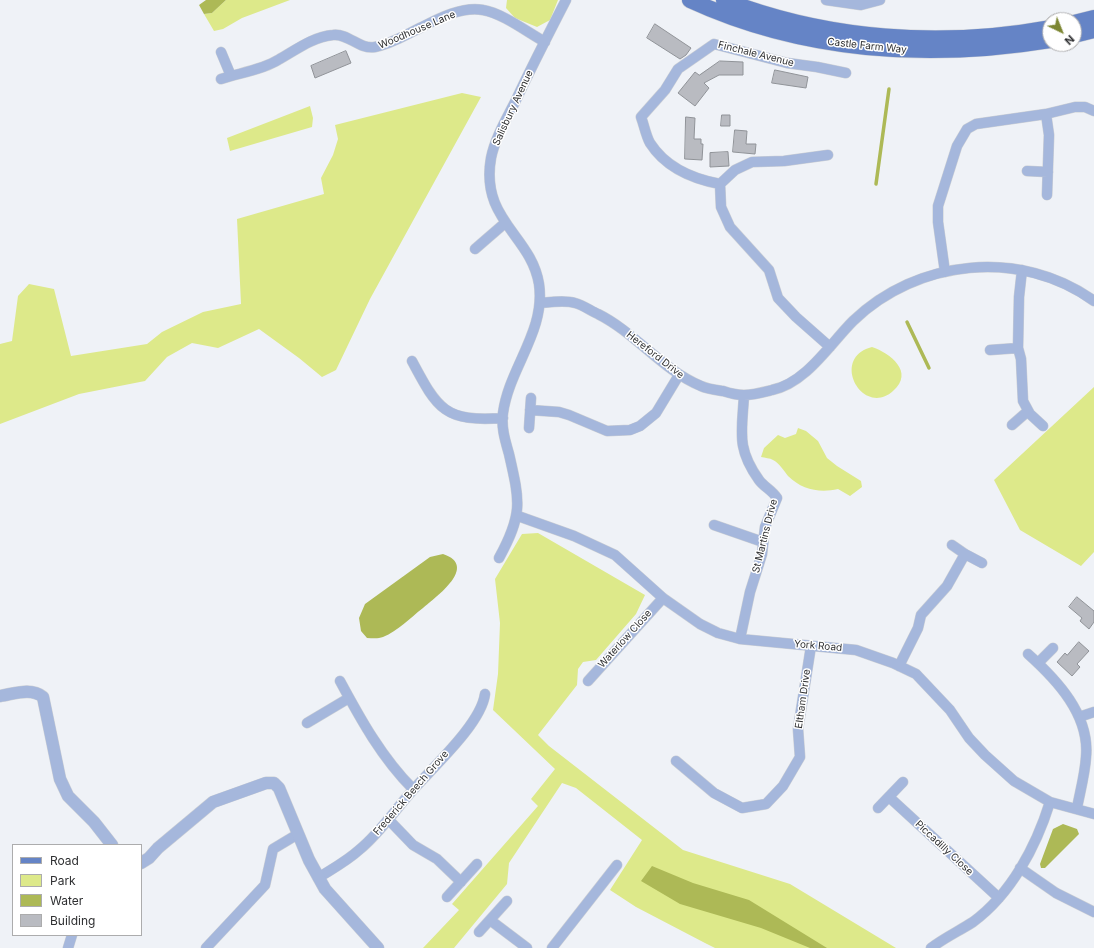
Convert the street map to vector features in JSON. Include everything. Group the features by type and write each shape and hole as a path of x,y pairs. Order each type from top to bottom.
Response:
{"main road":[{"name":"Castle Farm Way","path":"690,0 739,19 772,29 809,38 852,45 916,51 941,51 1014,46 1042,41"},
{"name":"Castle Farm Way","path":"724,0 812,27 887,38 946,39 987,37 1042,29"},
{"path":"1082,21 1094,18"},
{"path":"1082,33 1094,30"}],"street":[{"name":"Salisbury Avenue","path":"499,558 510,539 518,516 518,492 503,429 505,397 537,322 541,302 539,283 535,267 505,223 494,202 490,186 491,158 505,121 566,0"},
{"path":"826,0 861,5 880,0"},
{"name":"Woodhouse Lane","path":"221,79 278,61 299,46 333,35 343,36 362,46 374,48 392,43 438,18 456,12 472,10 482,9 495,14 544,42"},
{"name":"Finchale Avenue","path":"720,184 703,181 684,174 666,161 650,143 641,117 665,90 678,69 714,44 787,63 846,73"},
{"path":"221,52 231,76"},
{"path":"946,272 938,222 938,206 961,136 967,129 976,124 1046,114 1075,107 1085,107 1094,111"},
{"path":"1046,114 1049,135 1047,195"},
{"path":"828,155 784,161 752,162 735,170 720,184 721,206 730,226 769,270 778,298 796,317 830,347"},
{"path":"1026,171 1048,172"},
{"path":"475,249 505,223"},
{"name":"Hereford Drive","path":"541,302 576,303 613,322 679,375 702,387 744,395 780,388 802,375 852,322 870,306 920,279 946,272 987,266 1022,270 1056,280 1094,301"},
{"path":"1022,270 1019,297 1018,348 1022,370 1023,401 1028,411 1043,426"},
{"path":"990,350 1018,348"},
{"path":"412,361 431,396 456,416 468,419 503,418"},
{"path":"530,410 569,415 608,431 630,430 640,426 656,413 679,375"},
{"name":"St Martins Drive","path":"740,639 750,592 762,554 765,528 777,498 750,467 744,452 741,441 744,395"},
{"path":"529,428 531,398"},
{"path":"1012,425 1028,411"},
{"name":"York Road","path":"518,516 574,536 615,555 663,598 700,624 718,633 740,639 856,650 916,674 942,701 969,738 1014,782 1050,802 1077,808 1094,814"},
{"path":"714,525 763,542"},
{"path":"952,546 982,563"},
{"path":"899,666 918,628 921,615 947,586 965,554"},
{"name":"Waterlow Close","path":"588,681 663,598"},
{"name":"Eltham Drive","path":"676,761 714,793 742,808 766,804 783,786 800,757 798,729 811,646"},
{"path":"1038,663 1053,648"},
{"path":"1028,654 1055,680 1079,717 1082,725 1086,756 1077,808"},
{"path":"340,680 376,745 390,764 414,789"},
{"path":"0,696 32,691 38,692 43,697 60,779 68,796 94,822 111,844"},
{"name":"Frederick Beech Grove","path":"318,878 360,850 437,765 476,717 484,703 485,694"},
{"path":"307,723 349,698"},
{"path":"1079,717 1094,712"},
{"path":"878,808 903,782"},
{"path":"142,862 149,858 158,848 213,802 266,783 274,783 279,788 318,878 325,889 378,948"},
{"name":"Piccadilly Close","path":"889,797 999,898"},
{"path":"937,946 972,922 999,898 1020,868 1044,820 1050,802"},
{"path":"388,819 413,845 437,859 461,882"},
{"path":"206,948 265,885 274,849 298,834"},
{"path":"447,897 476,864"},
{"path":"552,948 617,865"},
{"path":"1020,868 1056,893 1094,912"},
{"path":"479,932 508,901"},
{"path":"490,920 527,948"},
{"path":"68,948 72,936"}],"green space":[{"path":"226,0 290,0 242,18 223,29 214,31 204,14 212,13"},
{"path":"507,0 558,0 550,20 537,27 515,18 506,8"},
{"path":"462,93 481,97 370,299 336,370 322,377 259,329 218,348 192,343 167,357 145,381 79,394 0,424 0,344 12,341 18,296 29,284 54,289 71,356 147,344 162,332 203,312 241,304 237,219 324,194 321,178 333,155 338,139 335,125"},
{"path":"310,106 313,118 312,127 230,151 227,138"},
{"path":"872,347 886,354 898,364 901,370 902,377 899,384 893,391 882,397 871,397 862,392 855,383 852,373 853,362 859,353"},
{"path":"1094,387 1094,552 1081,566 1020,530 994,480"},
{"path":"798,428 806,431 818,441 827,458 861,481 862,487 850,496 838,489 825,491 805,487 793,481 775,461 761,457 764,448 778,435 785,438 796,434"},
{"path":"538,533 645,595 636,614 596,660 583,662 578,669 577,685 538,735 549,746 683,850 790,884 896,948 715,948 636,907 610,890 642,840 576,788 562,783 509,863 507,884 454,948 423,948 459,910 452,904 538,806 531,799 555,769 493,710 498,674 500,623 495,579 522,534"}],"water":[{"path":"206,0 226,0 212,13 204,14 199,5"},
{"path":"443,554 453,559 457,566 456,573 445,589 394,631 381,638 367,638 361,631 359,618 365,604 430,557"},
{"path":"1063,824 1077,829 1079,834 1045,868 1041,868 1040,864 1053,829"},
{"path":"652,866 693,883 749,900 827,948 810,948 761,928 680,904 641,881"}],"building":[{"path":"655,24 691,48 686,55 680,59 647,38"},
{"path":"346,51 351,63 315,78 311,66"},
{"path":"720,61 743,62 743,75 719,75 704,83 709,88 695,106 678,93 695,72 699,75"},
{"path":"775,70 808,77 806,88 772,83"},
{"path":"722,115 730,115 730,126 721,126"},
{"path":"686,117 695,118 694,139 701,139 701,144 703,144 702,160 685,159"},
{"path":"735,130 747,131 746,144 756,144 755,154 733,152"},
{"path":"728,152 729,166 710,167 710,153"},
{"path":"1077,597 1094,611 1094,622 1089,629 1080,621 1082,618 1069,607"},
{"path":"1079,642 1089,651 1077,664 1080,667 1072,676 1057,662 1065,653 1067,655"}],"waterway":[{"path":"876,184 889,89"},
{"path":"907,322 929,368"}]}
